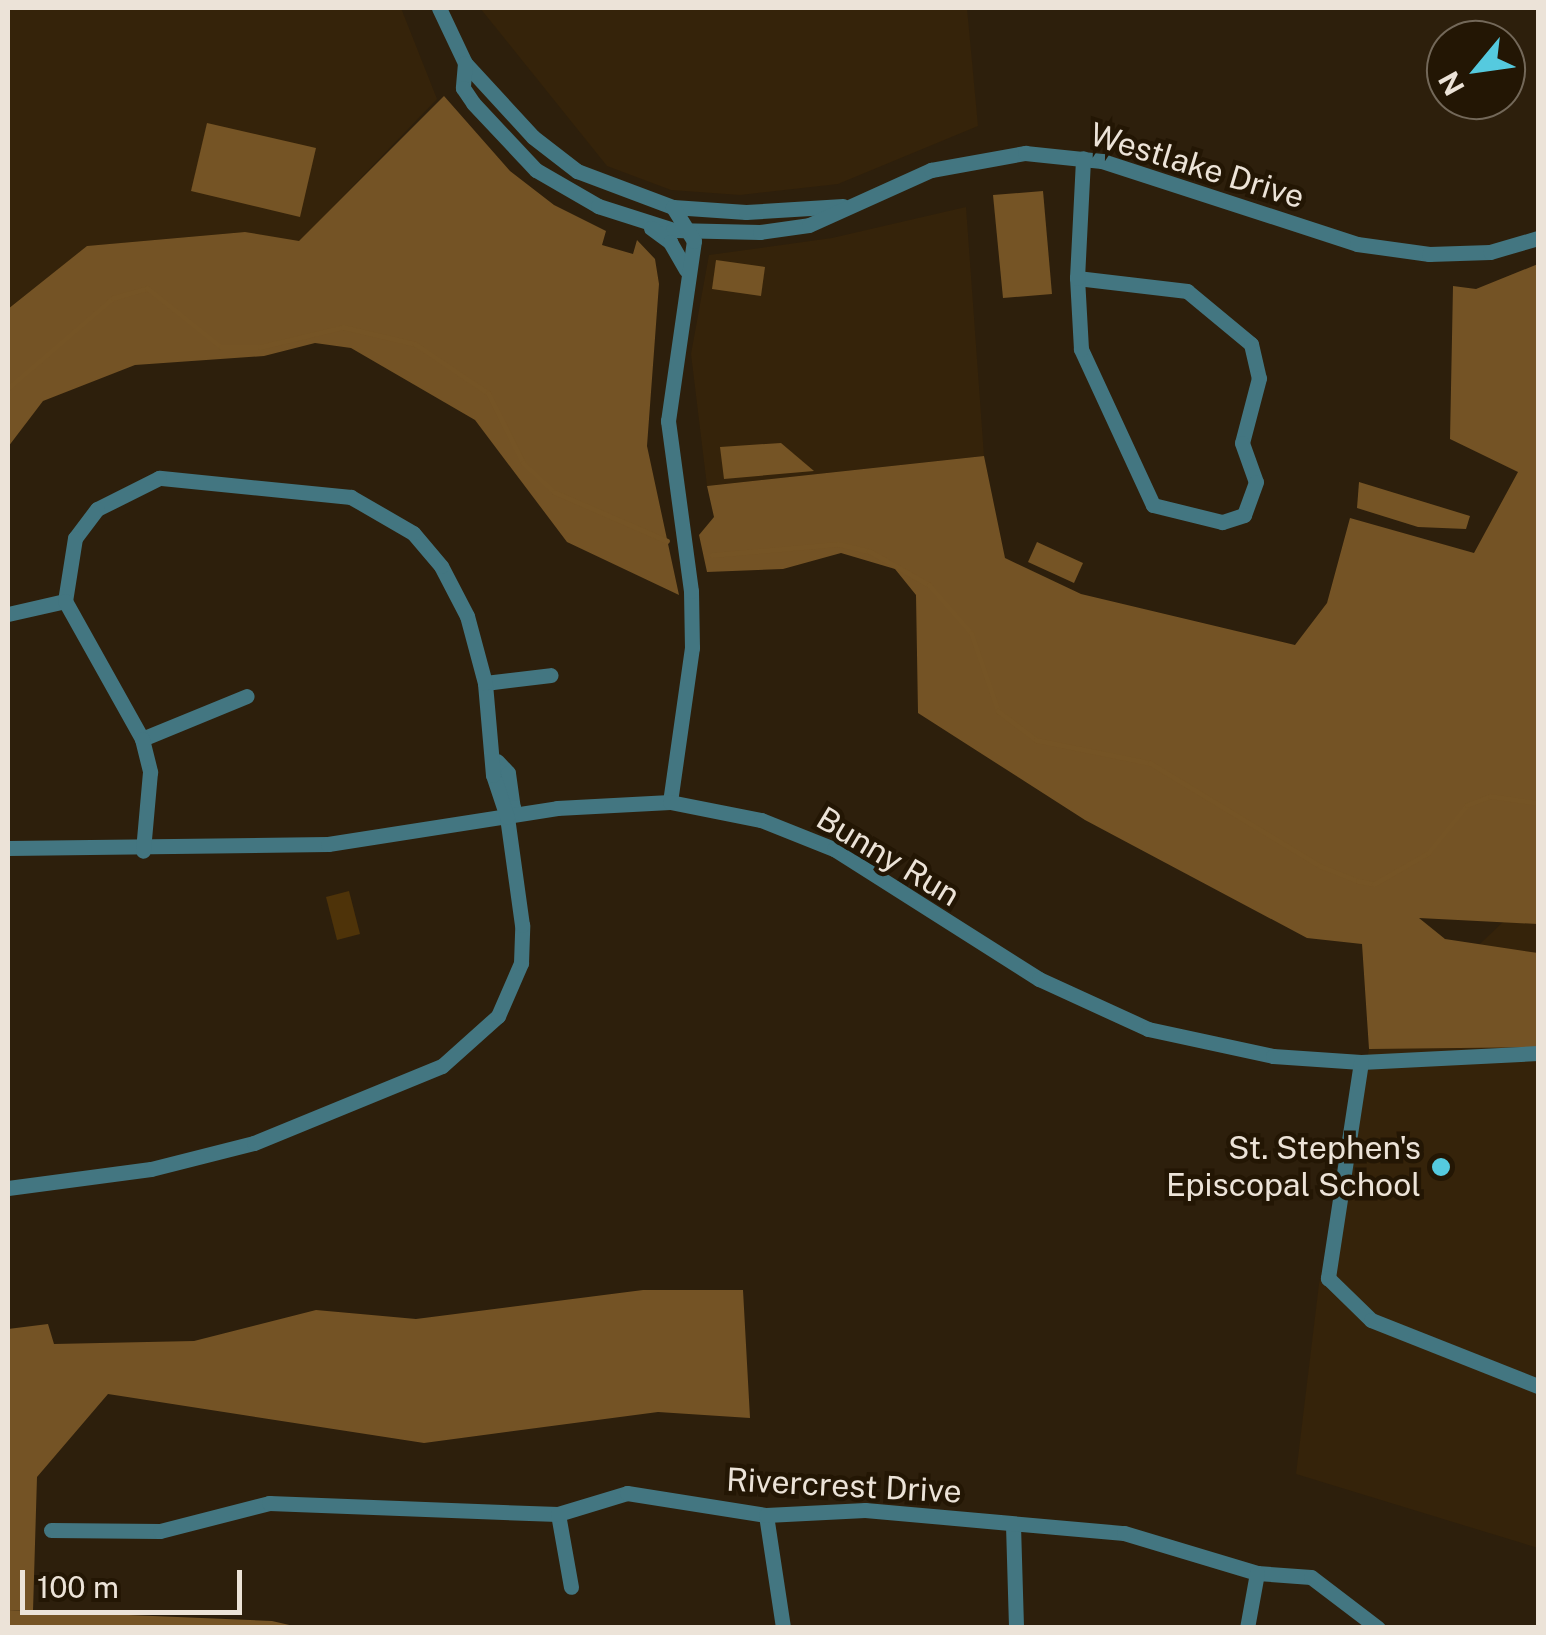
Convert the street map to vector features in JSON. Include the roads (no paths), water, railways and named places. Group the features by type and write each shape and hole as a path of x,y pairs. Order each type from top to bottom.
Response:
{"street":[{"name":"Westlake Drive","path":"440,8 465,63 558,159 608,186 673,207 746,212 843,206"},
{"name":"Westlake Drive","path":"465,63 463,88 512,152 576,195 646,224 691,231 810,225 843,206 930,170 1025,153 1083,158 1357,244 1428,254 1490,252 1538,238"},
{"path":"1077,278 1187,291 1251,344 1259,378 1242,443 1256,482 1244,515 1222,522 1153,505 1081,349 1077,278 1083,158"},
{"path":"670,802 692,648 691,591 668,421 691,231 673,207"},
{"path":"646,224 670,242 686,270"},
{"path":"8,1188 216,1156 463,1054 498,1016 521,963 514,864 507,818 493,775 496,761 485,683 467,616 440,566 412,533 351,497 159,478 138,484 97,508 76,538 65,600 142,739 150,772 144,850"},
{"path":"8,614 65,600"},
{"path":"485,683 552,676"},
{"path":"142,739 247,696"},
{"name":"Bunny Run","path":"8,848 144,850 328,844 507,818 670,802 761,820 834,849 1010,962 1148,1029 1273,1056 1361,1062 1538,1054"},
{"path":"1361,1062 1328,1278 1371,1320 1538,1386"},
{"name":"Rivercrest Drive","path":"51,1530 160,1531 269,1503 558,1514 627,1493 766,1514 865,1510 1124,1533 1257,1572 1310,1577 1378,1628"},
{"path":"558,1514 572,1588"},
{"path":"766,1514 782,1627"},
{"path":"1013,1526 1016,1628"},
{"path":"1247,1628 1257,1572"}],"waterway":[{"path":"8,388 113,298 147,288 221,347 260,347 343,327 415,344 488,393 523,463 554,492 667,541"},
{"path":"712,555 838,544 869,551 929,585 971,633 998,711 1036,740 1150,763 1320,866 1358,881 1374,884 1428,853 1467,805 1490,796 1538,803"}],"place":[{"name":"St. Stephen's Episcopal School","path":"1441,1167"}]}
